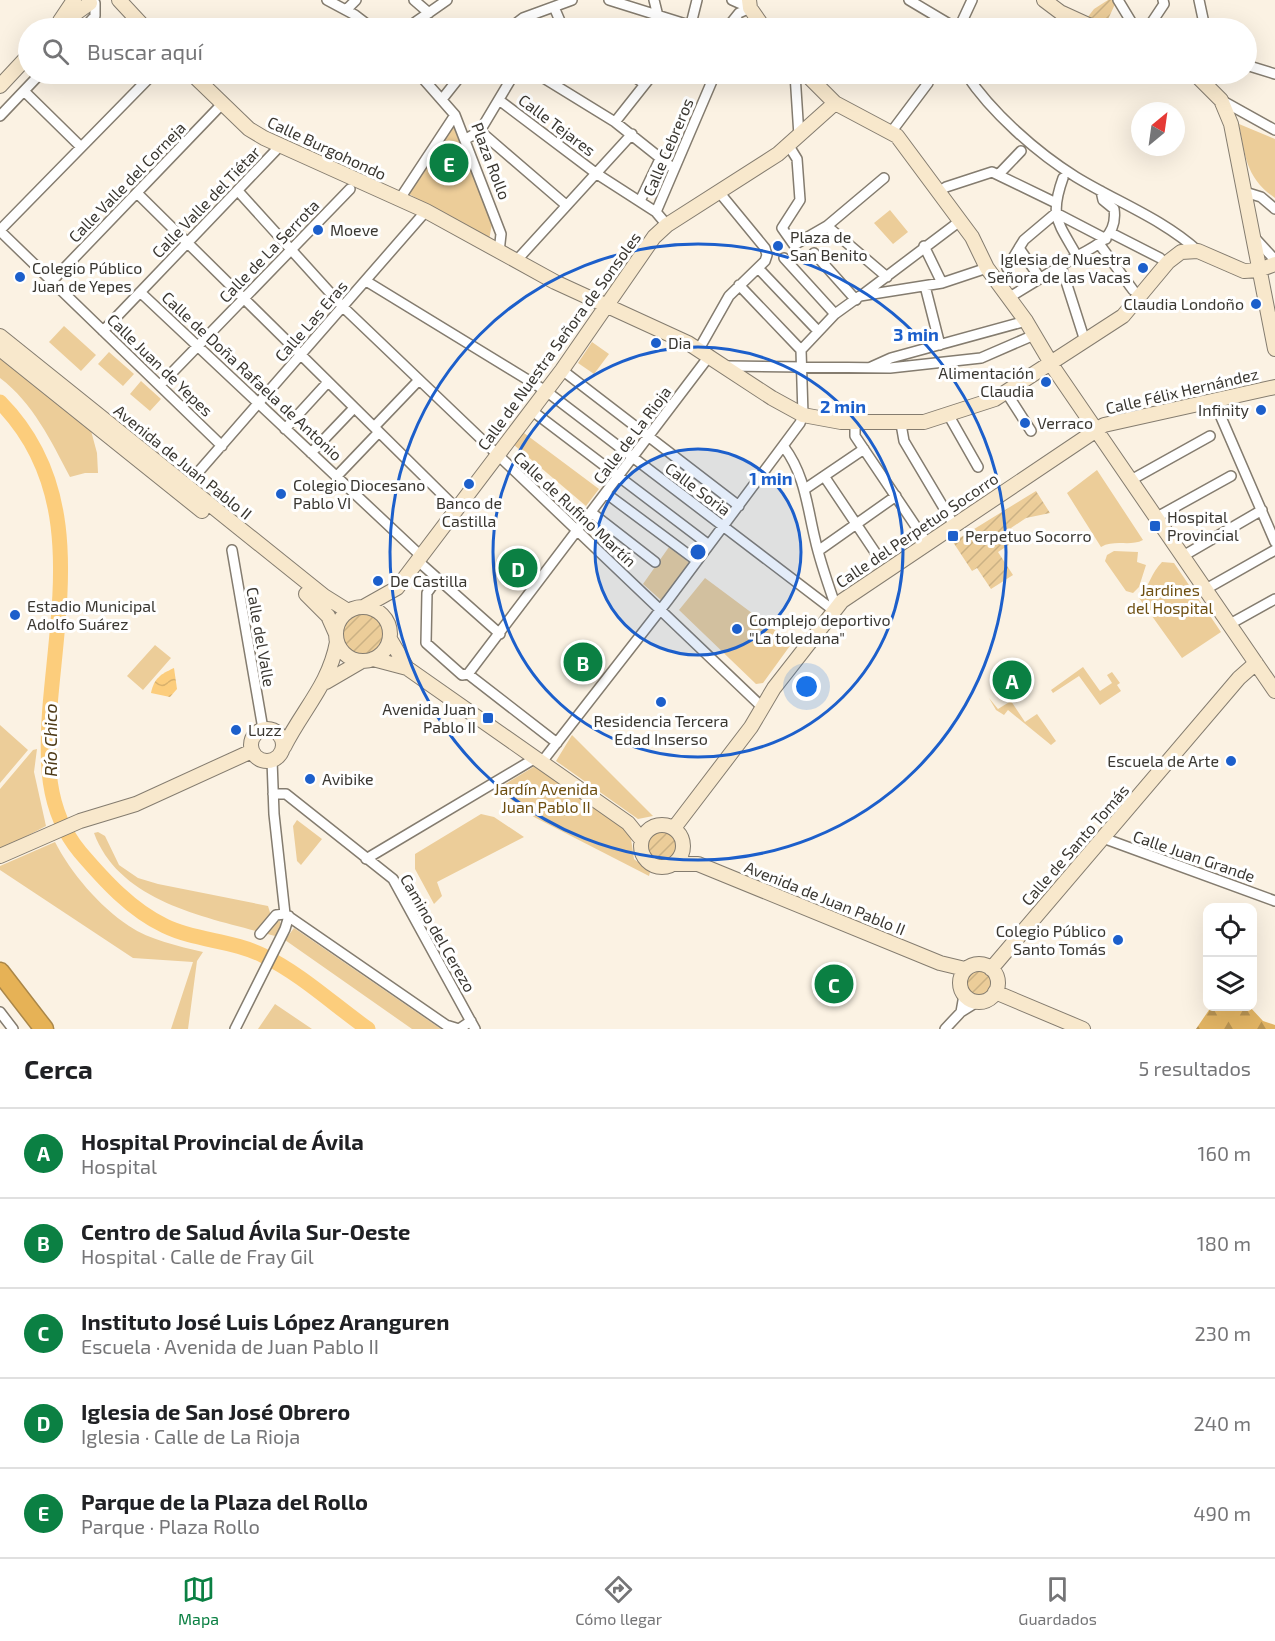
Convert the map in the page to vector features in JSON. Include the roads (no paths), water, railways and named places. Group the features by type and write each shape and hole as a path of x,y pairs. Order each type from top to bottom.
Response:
{"highway":[{"path":"0,972 44,1029"},
{"path":"0,990 31,1029"}],"street":[{"path":"62,18 74,0"},
{"path":"327,0 358,18"},
{"path":"346,10 356,0"},
{"path":"414,0 429,13"},
{"path":"422,18 447,0"},
{"path":"523,18 572,0"},
{"path":"609,0 664,18"},
{"path":"654,0 658,16"},
{"path":"693,18 697,0"},
{"path":"732,0 750,4 758,18"},
{"path":"909,0 940,18"},
{"path":"962,18 972,0"},
{"path":"1044,0 1074,18"},
{"path":"1118,0 1130,18"},
{"path":"1155,18 1164,4 1162,0"},
{"path":"1199,0 1203,18"},
{"path":"70,18 95,1 122,4 135,18"},
{"path":"93,18 95,1"},
{"path":"733,18 750,4"},
{"path":"554,7 559,18"},
{"path":"0,86 18,67"},
{"path":"1257,68 1275,74"},
{"path":"0,116 31,84"},
{"path":"0,230 143,84"},
{"name":"Calle Burgohondo","path":"202,84 257,134 399,200"},
{"path":"429,84 455,115"},
{"path":"443,98 454,84"},
{"path":"466,139 480,131 508,84"},
{"path":"553,84 615,122 661,156 674,169"},
{"path":"615,122 645,84"},
{"name":"Calle Cebreros","path":"656,212 711,84"},
{"path":"795,84 794,141 799,166 800,200 784,224 783,233 794,244 803,240 827,226 884,178"},
{"path":"816,84 836,103 892,131 960,220 972,237 987,268 1026,321 1051,364 1275,691"},
{"path":"892,131 927,84"},
{"path":"975,84 1022,137 1076,176 1154,220 1198,251 1245,271 1260,270 1275,264"},
{"path":"1207,84 1221,100 1231,124 1275,349"},
{"path":"24,91 81,147"},
{"name":"Calle Tejares","path":"499,100 597,174 656,212 667,225"},
{"path":"1221,100 1275,129"},
{"name":"Calle de Nuestra Señora de Sonsoles","path":"388,623 398,588 562,370 604,306 654,237 667,225 794,141 836,103"},
{"name":"Calle Valle del Corneja","path":"52,280 223,104"},
{"name":"Plaza Rollo","path":"455,115 501,234 499,252"},
{"name":"Plaza Rollo","path":"399,200 455,115"},
{"path":"480,131 566,205"},
{"path":"516,261 632,134"},
{"name":"Calle Valle del Tiétar","path":"104,330 280,146"},
{"path":"999,174 1021,151"},
{"path":"640,201 661,156"},
{"path":"938,192 986,173 999,174 1054,202"},
{"path":"1063,178 1054,202 1057,217 1077,256"},
{"name":"Calle de La Serrota","path":"160,385 350,189"},
{"name":"Calle de Rufino Martín","path":"238,191 343,307 762,707"},
{"path":"1008,298 1105,239 1114,209 1103,200 1101,191"},
{"path":"705,352 722,308 739,285 765,261 767,255 765,248 719,192"},
{"path":"1245,192 1261,197 1275,209"},
{"path":"137,193 457,509"},
{"path":"399,200 426,211 604,306 705,352 772,398 803,415 855,423 901,424 949,416 980,406 1051,364 1123,316 1173,256 1189,250 1198,251"},
{"name":"Calle Las Eras","path":"194,477 426,211"},
{"path":"1057,217 1105,239 1160,258"},
{"path":"1006,268 1024,240 1057,217"},
{"path":"801,350 836,314 960,220"},
{"path":"827,226 887,277"},
{"name":"Calle Juan de Yepes","path":"0,230 222,446"},
{"path":"1254,236 1275,260"},
{"path":"1105,239 1133,290"},
{"path":"924,246 942,284"},
{"path":"1019,248 1040,278"},
{"path":"814,253 858,298"},
{"path":"784,258 836,314"},
{"path":"1061,266 1085,341"},
{"path":"758,268 818,331"},
{"path":"858,298 942,284 987,268"},
{"name":"Calle Soria","path":"366,281 546,391 834,608"},
{"path":"273,794 286,794 366,859 517,768 537,761 557,743 710,545 800,423 803,415 801,350 739,285"},
{"path":"926,286 940,345"},
{"name":"Calle de Doña Rafaela de Antonio","path":"140,292 336,477 420,559 437,579 500,634"},
{"path":"869,369 891,358 1026,321"},
{"path":"727,366 802,365 869,369 981,358 1034,334"},
{"name":"Avenida de Juan Pablo II","path":"0,336 324,596 348,611"},
{"name":"Avenida de Juan Pablo II","path":"0,349 318,603 336,638"},
{"name":"Calle de La Rioja","path":"468,674 650,438 690,382 705,352"},
{"path":"562,370 739,506"},
{"path":"336,477 419,380"},
{"path":"285,429 328,382"},
{"name":"Calle Félix Hernández","path":"1096,429 1111,422 1275,387"},
{"path":"1006,392 1031,431"},
{"path":"1214,401 1275,542"},
{"path":"311,453 354,408"},
{"path":"531,410 710,545"},
{"path":"949,416 978,467"},
{"path":"855,423 855,436 927,543"},
{"path":"901,424 904,441 954,525"},
{"name":"Calle del Perpetuo Socorro","path":"674,828 751,727 762,707 834,608 1096,429"},
{"path":"1131,480 1210,436"},
{"path":"784,447 796,465 805,489 818,551 834,608"},
{"path":"805,489 864,449"},
{"path":"824,476 879,558"},
{"path":"1157,517 1231,476"},
{"path":"607,494 697,561"},
{"path":"818,551 896,496"},
{"path":"1183,556 1262,510"},
{"path":"592,513 655,561"},
{"name":"Calle del Valle","path":"232,550 270,730"},
{"path":"1206,590 1275,550"},
{"path":"437,579 427,592 426,644 462,675 468,674 557,743"},
{"name":"Calle de Nuestra Señora de Sonsoles","path":"364,606 398,588"},
{"path":"1230,624 1275,599"},
{"path":"298,718 252,737 252,750 258,758 272,760 280,756 298,718 326,682 333,665 341,617 348,611 364,606 375,609 388,623 390,639 408,669"},
{"path":"336,638 351,658 408,669 518,748 645,834"},
{"path":"326,682 387,647 390,639"},
{"name":"Calle de Santo Tomás","path":"991,969 1239,678 1256,663"},
{"path":"270,730 282,738 284,747"},
{"path":"517,768 518,748"},
{"path":"0,856 80,821 136,804 252,750"},
{"path":"235,1029 285,929 287,915 273,794 272,760"},
{"path":"661,825 674,828 682,838 683,850 674,864 662,868 649,864 641,853 645,834 661,825"},
{"name":"Calle Juan Grande","path":"1103,838 1275,901"},
{"name":"Avenida de Juan Pablo II","path":"683,850 698,864 940,963 962,975"},
{"name":"Camino del Cerezo","path":"366,859 393,879 473,1025"},
{"name":"Avenida de Juan Pablo II","path":"674,864 698,864"},
{"path":"260,934 276,915 287,915 446,1025 459,1029 473,1025"},
{"path":"945,1029 961,1012 987,999 995,992 997,980 991,969 978,964 962,975 964,995 961,1012"},
{"path":"995,992 1083,1029"},
{"path":"964,995 977,1002"},
{"path":"0,1012 13,1029"}],"water":[{"path":"174,668 177,689 170,697 151,693 159,677"}],"waterway":[{"name":"Río Chico","path":"0,402 27,435 45,470 55,507 60,546 60,585 48,745 50,783 60,819 68,836 108,884 141,912 177,931 240,947 278,963 368,1029"}],"place":[{"name":"Parque de la Plaza del Rollo","path":"449,163"},
{"name":"Moeve","path":"318,230"},
{"name":"Plaza de San Benito","path":"778,246"},
{"name":"Iglesia de Nuestra Señora de las Vacas","path":"1143,268"},
{"name":"Colegio Público Juan de Yepes","path":"20,277"},
{"name":"Claudia Londoño","path":"1256,304"},
{"name":"Dia","path":"656,343"},
{"name":"Alimentación Claudia","path":"1046,382"},
{"name":"Infinity","path":"1261,410"},
{"name":"Verraco","path":"1025,423"},
{"name":"Banco de Castilla","path":"469,484"},
{"name":"Colegio Diocesano Pablo VI","path":"281,494"},
{"name":"Hospital Provincial","path":"1155,526"},
{"name":"Perpetuo Socorro","path":"953,536"},
{"name":"Iglesia de San José Obrero","path":"518,568"},
{"name":"De Castilla","path":"378,581"},
{"name":"Estadio Municipal Adolfo Suárez","path":"15,615"},
{"name":"Complejo deportivo \"La toledana\"","path":"737,629"},
{"name":"Centro de Salud Ávila Sur-Oeste","path":"583,662"},
{"name":"Hospital Provincial de Ávila","path":"1012,680"},
{"name":"Residencia Tercera Edad Inserso","path":"661,702"},
{"name":"Avenida Juan Pablo II","path":"488,718"},
{"name":"Luzz","path":"236,730"},
{"name":"Escuela de Arte","path":"1231,761"},
{"name":"Avibike","path":"310,779"},
{"name":"Colegio Público Santo Tomás","path":"1118,940"},
{"name":"Instituto José Luis López Aranguren","path":"834,984"}],"park label":[{"name":"Jardines del Hospital","path":"1170,599"},
{"name":"Jardín Avenida Juan Pablo II","path":"546,798"}]}
